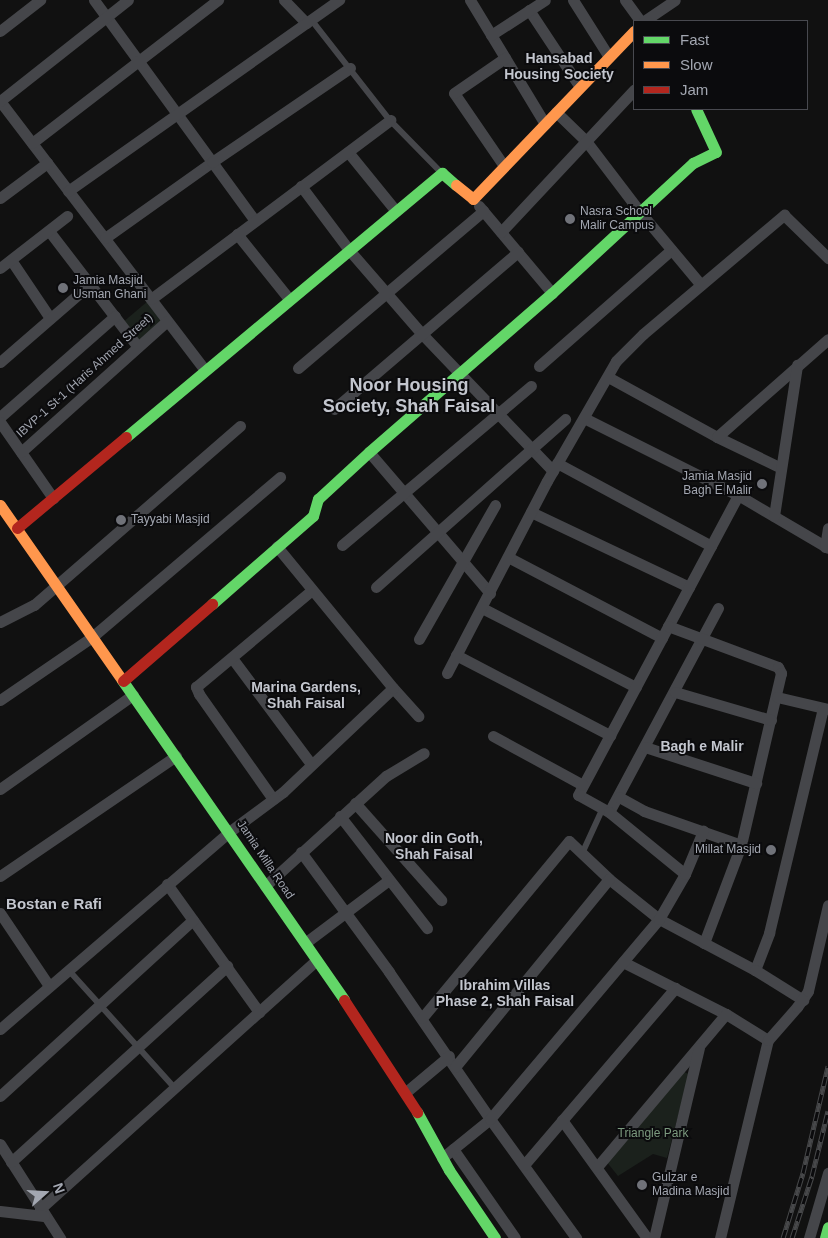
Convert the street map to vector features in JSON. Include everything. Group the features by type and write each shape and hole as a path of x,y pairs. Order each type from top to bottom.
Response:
{"street":[{"path":"0,31 40,0"},
{"path":"94,0 255,221"},
{"path":"128,0 1,104 204,369"},
{"path":"32,143 218,0"},
{"path":"284,0 308,21"},
{"path":"68,191 339,0"},
{"path":"470,0 545,124"},
{"path":"491,35 545,0"},
{"path":"572,0 609,57"},
{"path":"625,0 639,20"},
{"path":"651,19 668,2"},
{"path":"529,10 580,87"},
{"path":"474,199 633,32"},
{"path":"504,166 454,93 505,58"},
{"path":"105,238 350,68"},
{"path":"501,232 633,91"},
{"path":"123,681 313,516 318,500 369,452 552,292 693,163 716,152 696,110"},
{"path":"556,112 586,141 640,212 700,285"},
{"path":"151,299 390,120"},
{"path":"348,152 396,211"},
{"path":"0,193 46,161"},
{"path":"0,198 46,161"},
{"path":"17,528 204,369 442,173 474,199 552,292"},
{"path":"301,186 349,250 387,294 423,335 531,449 555,467 711,546"},
{"path":"298,368 483,211"},
{"path":"447,673 555,467 616,361 643,334 784,215 828,258"},
{"path":"0,268 67,216"},
{"path":"48,231 138,347"},
{"path":"238,234 289,299"},
{"path":"539,366 671,250"},
{"path":"334,409 518,252"},
{"path":"11,260 50,318"},
{"path":"0,362 90,284"},
{"path":"0,417 115,316"},
{"path":"25,449 167,321"},
{"name":"IBVP-1 St-1 (Haris Ahmed Street)","path":"25,449 167,321"},
{"path":"717,437 828,338"},
{"path":"774,516 797,365"},
{"path":"608,377 717,437 781,468"},
{"path":"342,545 531,386"},
{"path":"584,418 738,495 826,548 828,528"},
{"path":"376,587 565,419"},
{"path":"0,422 25,449 54,498"},
{"path":"0,622 34,604 57,586 240,426"},
{"path":"369,452 490,592"},
{"path":"0,700 92,637 280,477"},
{"path":"686,874 606,810 578,795 738,495"},
{"name":"Jamia Milla Road","path":"0,506 317,960 406,1092 445,1164 495,1238"},
{"path":"419,639 495,506"},
{"path":"531,512 689,587"},
{"path":"277,547 392,688 418,716"},
{"path":"508,557 662,638"},
{"path":"273,799 196,687 312,590"},
{"path":"482,608 636,687"},
{"path":"606,810 619,797 718,608"},
{"path":"668,626 778,667 781,673 777,697 741,845 704,943"},
{"path":"456,655 610,735"},
{"path":"232,658 311,764"},
{"path":"0,1029 167,884 229,832 273,799 392,688"},
{"path":"675,692 771,720"},
{"path":"0,789 133,695"},
{"path":"754,970 769,932 826,708 777,697"},
{"path":"493,736 583,785"},
{"path":"645,748 756,783"},
{"path":"265,886 386,776 424,753"},
{"path":"0,876 176,756"},
{"path":"619,797 644,811 741,845"},
{"path":"355,803 441,900"},
{"path":"340,816 427,928"},
{"path":"488,1238 444,1178 445,1164 453,1149 490,1119 659,919 686,874 703,831"},
{"path":"422,1018 569,841 609,878 659,919 754,970 803,1000"},
{"path":"301,852 422,1018 490,1119 576,1238"},
{"path":"455,1067 609,878"},
{"path":"305,943 389,880"},
{"path":"167,884 259,1012"},
{"path":"720,1238 768,1040 803,1000 808,991 828,905"},
{"path":"0,913 49,986"},
{"path":"0,1096 193,920"},
{"path":"0,1210 42,1212 175,1088 317,960"},
{"path":"622,962 726,1014 768,1040"},
{"path":"11,1162 227,966"},
{"path":"524,1165 675,988"},
{"path":"598,1167 726,1014"},
{"path":"654,1238 700,1046"},
{"path":"406,1092 449,1056"},
{"path":"562,1120 598,1167 647,1238"},
{"path":"0,1144 60,1238"},
{"path":"453,1149 515,1238"},
{"path":"810,1238 828,1173"},
{"path":"825,1238 828,1227"}],"lane":[{"path":"308,21 350,68 390,120 442,173"},
{"path":"582,854 606,810"},
{"path":"68,969 175,1088"}],"green space":[{"path":"148,301 164,321 137,344 122,323"},
{"name":"Triangle Park","path":"684,1072 689,1074 667,1158 653,1154 618,1176 606,1161"}],"railway":[{"path":"783,1238 803,1173 828,1066"},
{"path":"792,1238 812,1176 828,1111"}],"traffic: fast":[{"path":"212,604 313,516 318,499 369,452 552,293 693,163 716,152 696,110"},
{"path":"126,437 442,173 456,185"},
{"path":"122,680 344,1000"},
{"path":"417,1112 449,1170 495,1238"},
{"path":"825,1238 828,1227"}],"traffic: slow":[{"path":"456,185 473,199 633,32"},
{"path":"0,505 122,680"}],"traffic: jam":[{"path":"17,528 126,437"},
{"path":"123,681 212,604"},
{"path":"344,1000 417,1112"}],"place":[{"name":"Nasra School Malir Campus","path":"570,219"},
{"name":"Jamia Masjid Usman Ghani","path":"63,288"},
{"name":"Jamia Masjid Bagh E Malir","path":"762,484"},
{"name":"Tayyabi Masjid","path":"121,520"},
{"name":"Millat Masjid","path":"771,850"},
{"name":"Gulzar e Madina Masjid","path":"642,1185"}],"district":[{"name":"Hansabad Housing Society","path":"559,66"},
{"name":"Noor Housing Society, Shah Faisal","path":"409,396"},
{"name":"Marina Gardens, Shah Faisal","path":"306,696"},
{"name":"Bagh e Malir","path":"702,746"},
{"name":"Noor din Goth, Shah Faisal","path":"434,846"},
{"name":"Bostan e Rafi","path":"54,904"},
{"name":"Ibrahim Villas Phase 2, Shah Faisal","path":"505,994"}]}
